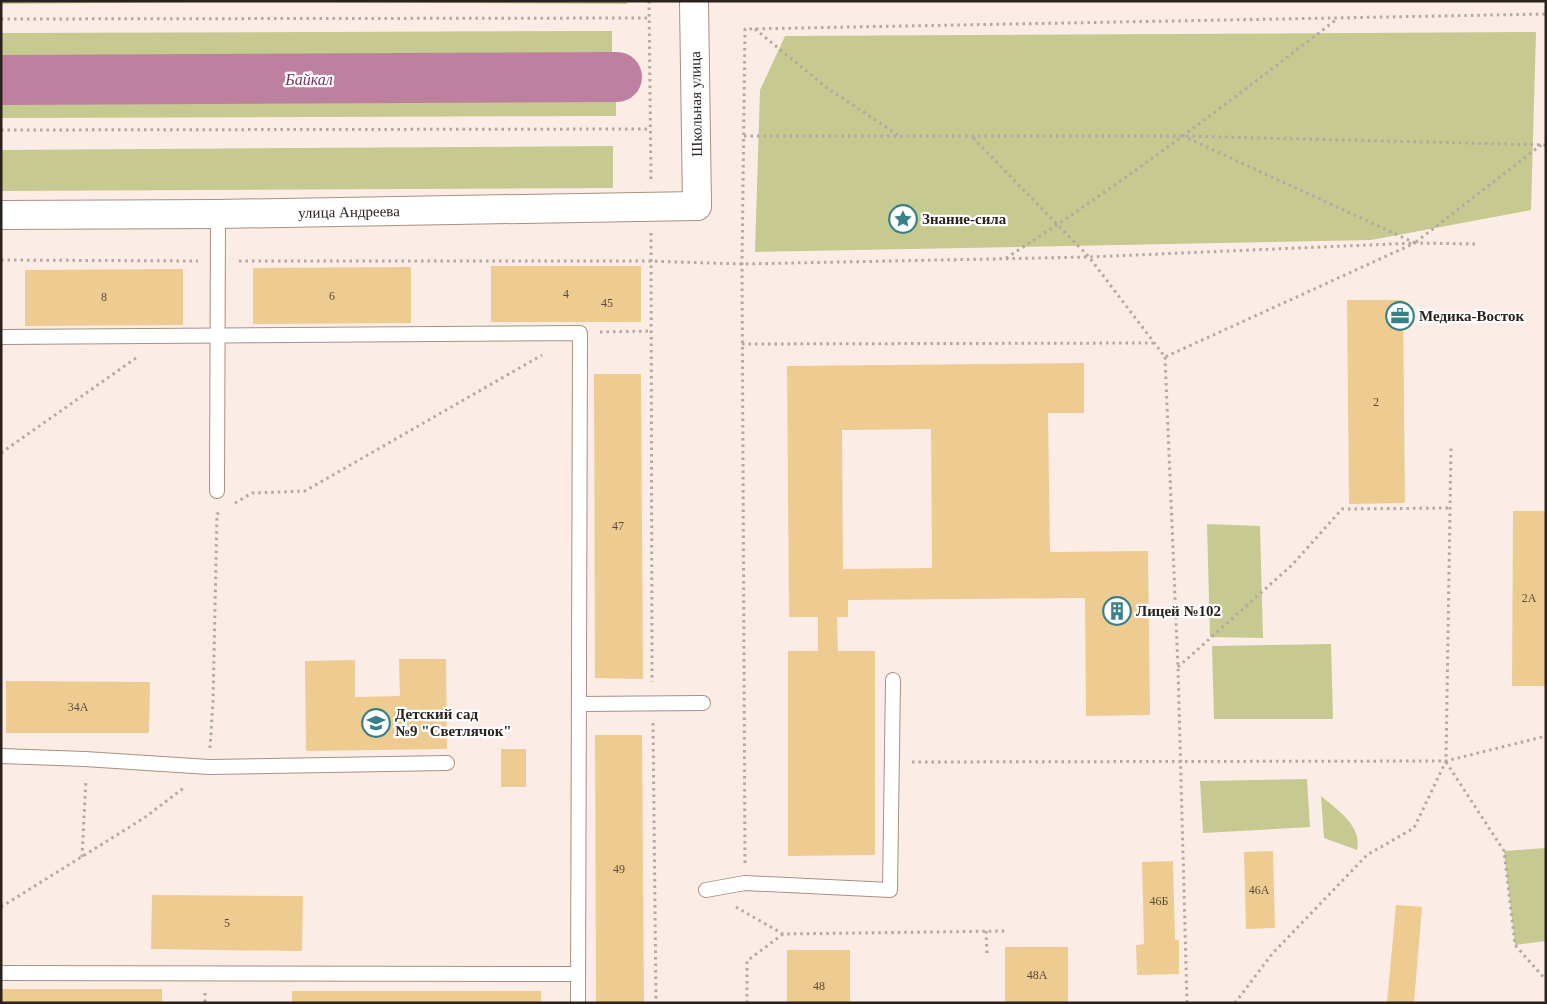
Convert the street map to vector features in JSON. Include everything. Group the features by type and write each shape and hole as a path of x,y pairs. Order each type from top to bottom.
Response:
{"street":[{"name":"Школьная улица","path":"694,1 697,206"},
{"name":"улица Андреева","path":"1,215 218,214 697,206"}],"lane":[{"path":"217,491 216,337 218,214"},
{"path":"1,337 580,333 578,1003"},
{"path":"706,890 745,883 890,890 893,680"},
{"path":"580,704 653,705 703,703"},
{"path":"1,756 85,758 209,767 447,763"},
{"path":"1,973 578,974"}],"path":[{"path":"649,1 656,1003"},
{"path":"745,883 742,264 745,29 1546,14"},
{"path":"1,19 650,18"},
{"path":"1006,258 1057,226 1183,136 1337,18"},
{"path":"755,29 827,88 901,137"},
{"path":"1,130 650,129"},
{"path":"744,136 1183,136 1544,145"},
{"path":"1183,136 1415,243"},
{"path":"972,137 1089,257 1165,357 1178,668 1187,1003"},
{"path":"1165,357 1415,243 1544,145"},
{"path":"1,260 651,262 742,264 1089,257 1415,243 1477,244"},
{"path":"231,506 252,493 305,490 580,333 652,331"},
{"path":"1,453 165,337"},
{"path":"742,344 1153,343"},
{"path":"1235,1003 1272,954 1367,855 1414,828 1446,761 1451,446"},
{"path":"1178,668 1292,565 1342,509 1450,508"},
{"path":"1,907 144,818 209,767 213,702 217,514 224,510"},
{"path":"892,762 1446,761 1546,736"},
{"path":"82,857 85,758"},
{"path":"1446,761 1504,851 1515,946 1546,980"},
{"path":"706,890 784,934 1006,931"},
{"path":"986,931 987,953"},
{"path":"746,1003 747,961 784,934"}],"green space":[{"path":"1,1 188,1 188,2 1,4"},
{"path":"196,1 627,1 627,4"},
{"path":"612,31 612,64 1,65 1,33"},
{"path":"1536,32 1531,210 1371,240 755,252 760,90 785,36"},
{"path":"1,84 616,90 616,116 1,118"},
{"path":"613,146 613,188 1,191 1,150"},
{"path":"1207,524 1260,526 1263,638 1210,637"},
{"path":"1331,644 1333,719 1214,719 1212,646"},
{"path":"1307,779 1310,827 1203,833 1200,781"},
{"path":"1321,796 1341,812 1352,826 1358,841 1357,850 1324,838"},
{"path":"1546,848 1546,941 1515,945 1504,851"}],"building":[{"path":"491,266 641,266 641,322 491,322"},
{"path":"411,267 411,323 253,324 253,268"},
{"path":"183,269 183,325 25,326 25,270"},
{"path":"1347,300 1403,300 1405,503 1349,504"},
{"name":"Лицей №102","path":"1084,363 1084,413 1048,413 1050,552 1148,551 1150,715 1086,716 1085,598 848,600 848,617 837,617 838,651 875,651 875,855 788,856 788,651 818,651 818,617 789,617 787,366","holes":["931,429 932,568 843,569 842,430"]},
{"path":"594,374 641,374 643,679 595,678"},
{"path":"1513,511 1546,511 1546,686 1512,686"},
{"name":"Детский сад №9 \"Светлячок\"","path":"399,659 446,659 447,749 306,751 305,661 355,660 355,697 400,696"},
{"path":"6,681 150,682 149,733 6,733"},
{"path":"595,735 642,735 644,1003 596,1003"},
{"path":"501,749 526,749 526,787 501,787"},
{"path":"1273,851 1275,928 1246,929 1244,852"},
{"path":"1173,861 1175,940 1179,940 1179,974 1137,975 1136,945 1144,944 1142,862"},
{"path":"152,895 303,896 302,951 151,949"},
{"path":"1396,905 1422,907 1414,1003 1387,1003"},
{"path":"1005,947 1068,947 1068,1003 1005,1003"},
{"path":"787,950 850,950 850,1003 787,1003"},
{"path":"1,989 162,989 162,1003 1,1003"},
{"path":"292,991 541,991 541,1003 292,1003"}],"waterway":[{"name":"Байкал","path":"1,80 617,77"}],"place":[{"name":"Знание-сила","path":"903,219"},
{"name":"Медика-Восток","path":"1400,316"},
{"name":"Лицей №102","path":"1117,611"},
{"name":"Детский сад №9 \"Светлячок\"","path":"376,723"}]}
